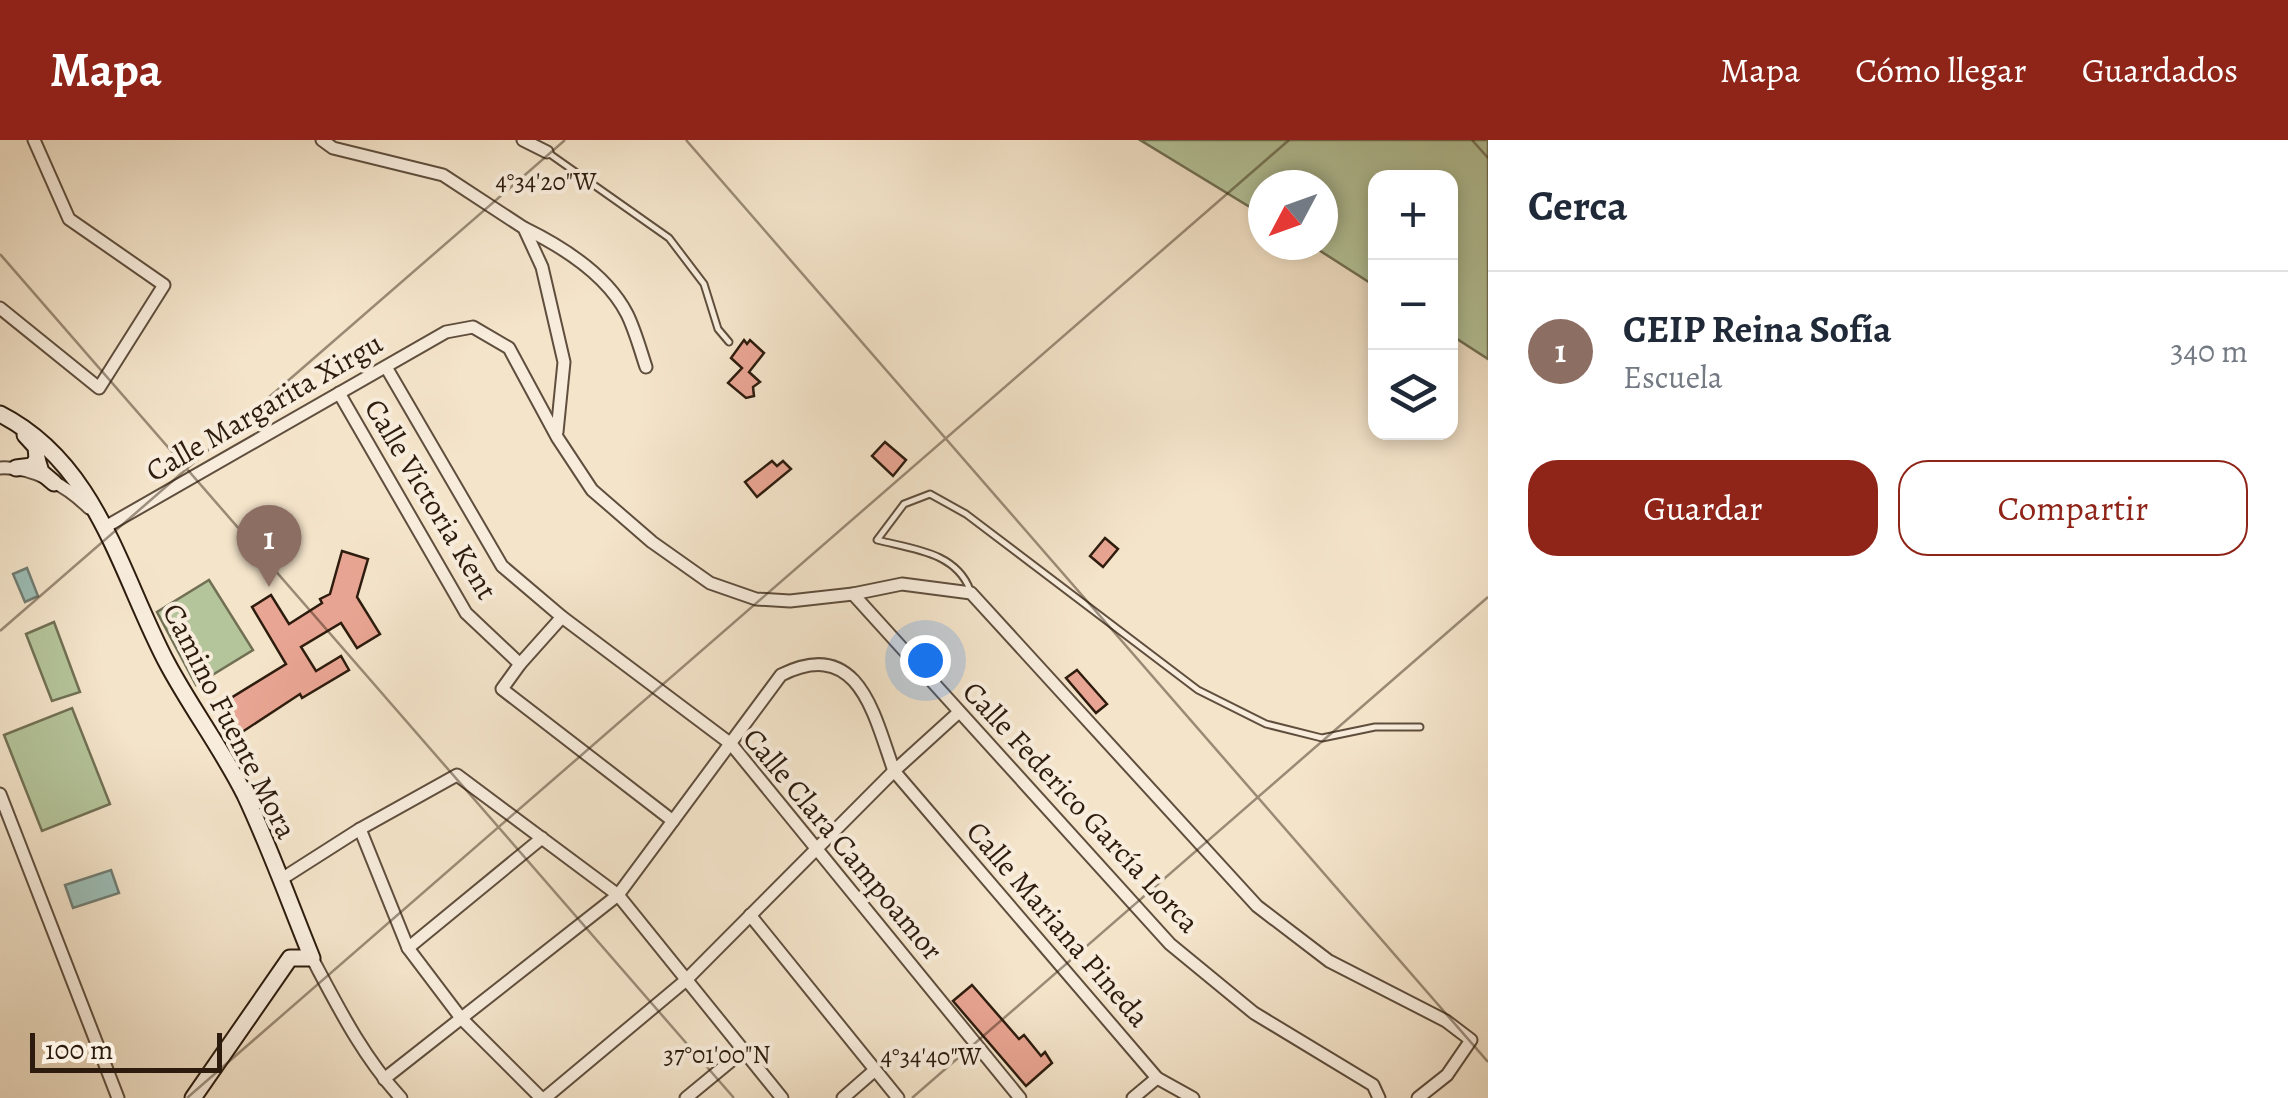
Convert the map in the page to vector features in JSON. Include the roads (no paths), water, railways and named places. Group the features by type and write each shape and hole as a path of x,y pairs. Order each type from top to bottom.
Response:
{"street":[{"path":"0,308 98,388 164,285 68,219 34,140"},
{"path":"322,140 333,148 443,175 524,228 556,244 610,290 627,313 646,366"},
{"path":"523,140 547,152"},
{"path":"524,228 542,267 564,362 557,436 592,490 652,542 710,583 756,599 790,601 902,584 971,593 1257,906 1329,961 1446,1022 1470,1040 1447,1074 1418,1098"},
{"name":"Calle Margarita Xirgu","path":"107,526 446,332 473,326 509,348 557,436"},
{"name":"Calle Clara Campoamor","path":"386,367 502,566 562,617 730,744 1020,1098"},
{"name":"Calle Victoria Kent","path":"339,393 466,613 520,664"},
{"path":"2,415 43,442 107,526"},
{"path":"2,415 34,444 41,472 54,483"},
{"path":"8,468 32,466 37,459"},
{"name":"Camino Fuente Mora","path":"8,468 74,494 107,526 154,637 245,796 312,958 346,1021 401,1098"},
{"name":"Calle Federico García Lorca","path":"853,594 1170,944 1254,1013 1372,1085 1378,1098"},
{"path":"562,617 502,689 673,821"},
{"path":"384,1079 618,895 782,676 805,664 832,666 855,678 871,706 894,771"},
{"path":"360,829 408,948 461,1018 543,1098 685,981 816,846 959,712"},
{"name":"Calle Mariana Pineda","path":"894,771 1157,1078 1192,1098"},
{"path":"280,880 360,829 457,775 618,895 782,1098"},
{"path":"0,794 118,1098"},
{"path":"408,948 542,838"},
{"path":"750,915 898,1098"},
{"path":"194,1098 290,958 312,958"},
{"path":"686,1098 743,1052"},
{"path":"844,1098 875,1070"},
{"path":"1134,1098 1157,1078"}],"lane":[{"path":"547,152 670,238 704,284 718,329 729,342"},
{"path":"971,593 968,583 945,558 877,540 904,504 930,494 966,514 1198,690 1266,724 1322,738 1375,728 1420,726"}],"water":[{"path":"27,568 38,596 25,602 13,574"},
{"path":"111,870 119,893 73,908 65,885"}],"place":[{"name":"CEIP Reina Sofía","path":"269,587"}]}
